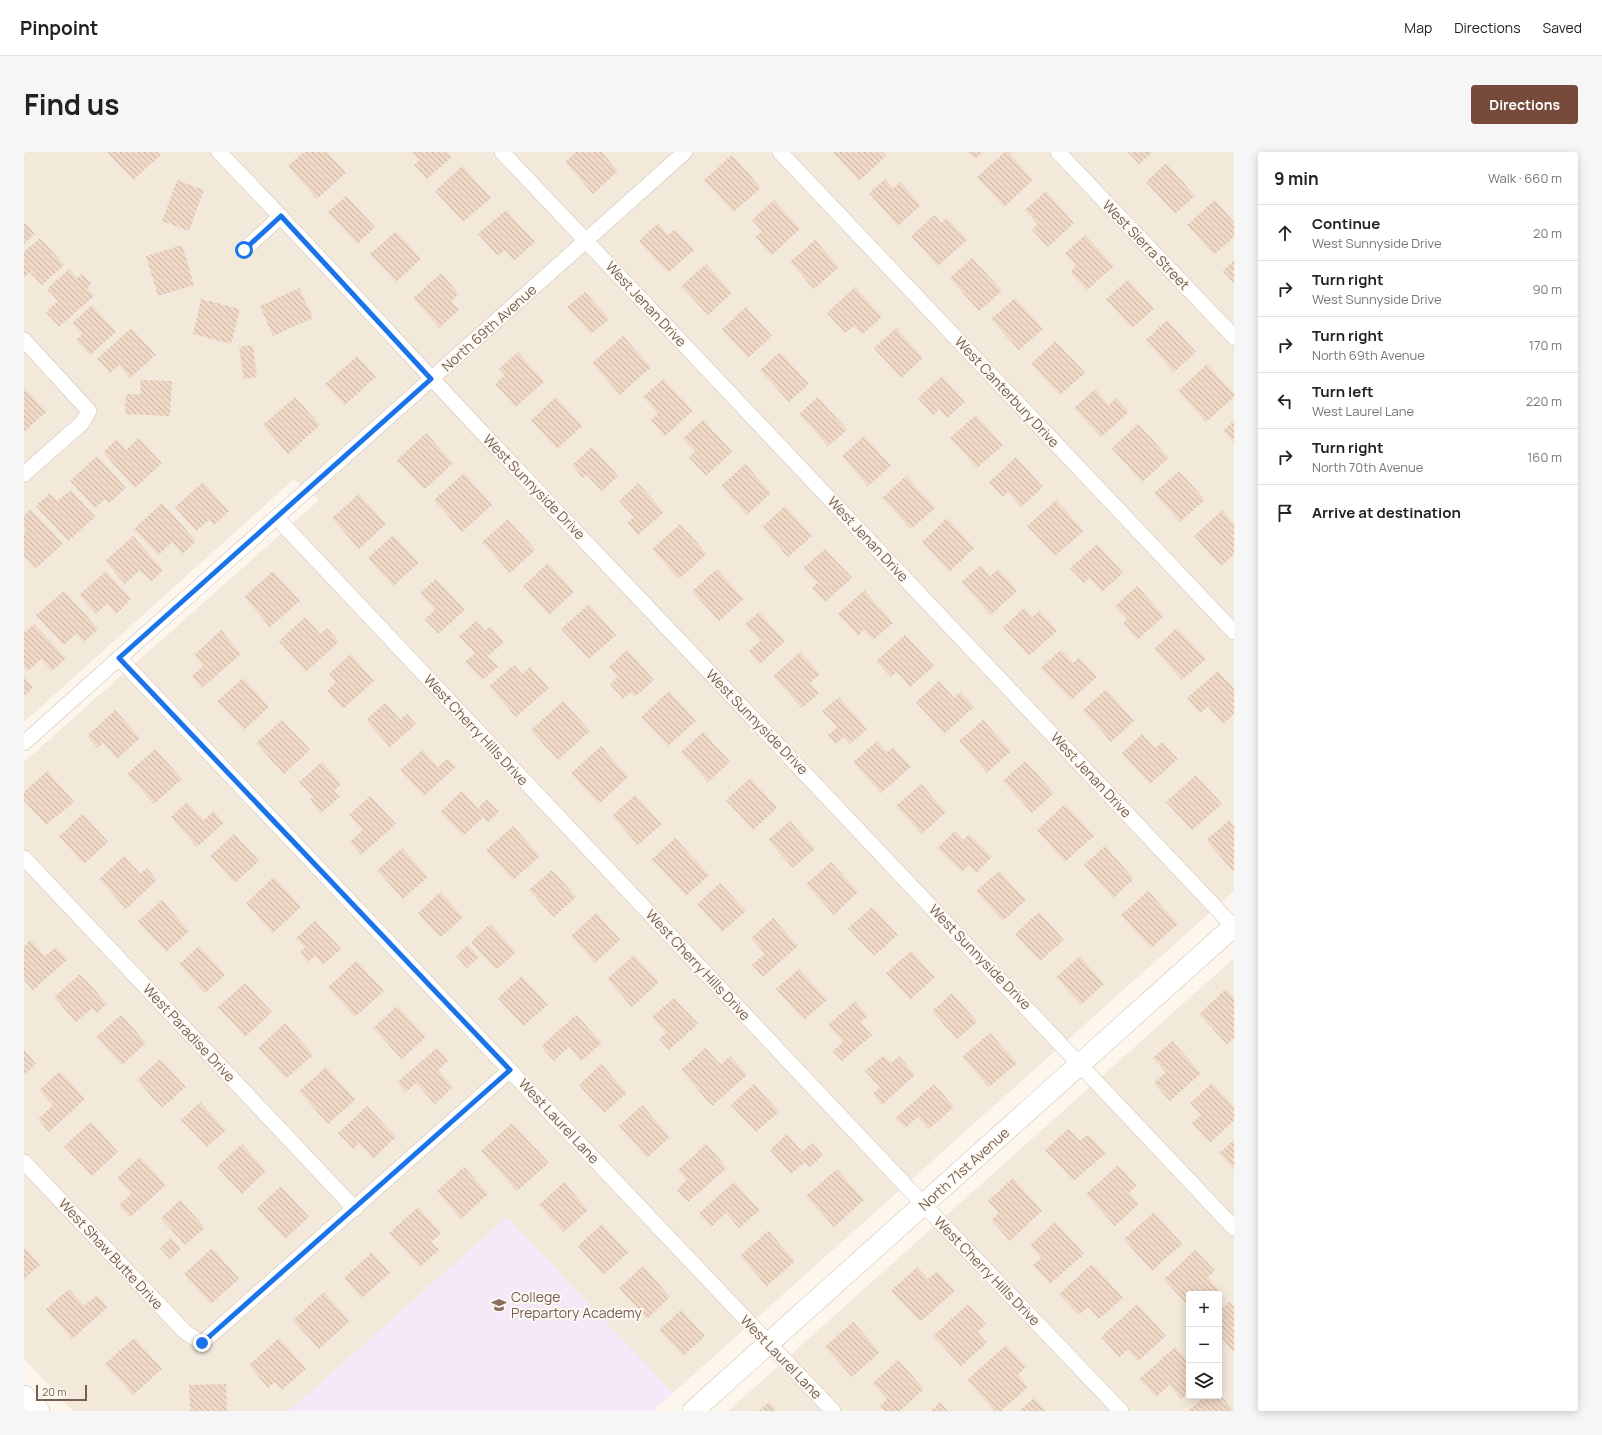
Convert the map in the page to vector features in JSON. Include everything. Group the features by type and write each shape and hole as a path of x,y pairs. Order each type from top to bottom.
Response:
{"street":[{"name":"West Sunnyside Drive","path":"219,152 281,216 431,379 1081,1064 1234,1228"},
{"name":"West Jenan Drive","path":"502,152 1234,926"},
{"name":"North 69th Avenue","path":"24,743 685,152"},
{"name":"West Canterbury Drive","path":"780,152 1234,632"},
{"name":"West Sierra Street","path":"1058,152 1234,337"},
{"path":"244,250 281,216"},
{"path":"24,340 89,411 82,423 24,474"},
{"name":"West Cherry Hills Drive","path":"277,518 924,1205 1121,1411"},
{"name":"West Laurel Lane","path":"119,658 833,1411"},
{"name":"West Paradise Drive","path":"24,858 355,1209"},
{"name":"North 71st Avenue","path":"693,1411 1234,926"},
{"path":"355,1209 510,1070"},
{"name":"West Shaw Butte Drive","path":"24,1162 185,1332 202,1343 355,1209"},
{"path":"24,1396 38,1411"}],"shaded area":[{"path":"24,152 1234,152 1234,891 673,1393 507,1217 289,1411 73,1411 24,1359 24,762 319,500 294,479 24,722"},
{"path":"1234,958 1234,1411 728,1411"},
{"name":"College Prepartory Academy","path":"507,1217 673,1393 653,1411 289,1411"}],"building":[{"path":"107,152 158,152 161,155 133,180"},
{"path":"304,152 327,152 346,173 317,199 288,166"},
{"path":"412,152 447,152 452,157 427,179 414,165 419,160"},
{"path":"576,152 601,152 618,171 593,194 565,162"},
{"path":"833,152 882,152 886,156 859,181"},
{"path":"968,152 983,152 975,159"},
{"path":"1005,152 1008,152 1033,180 1004,207 977,177"},
{"path":"1128,152 1153,152 1139,164"},
{"path":"732,155 761,188 733,212 704,180"},
{"path":"1166,163 1195,196 1175,214 1146,182"},
{"path":"462,166 491,198 463,222 435,191"},
{"path":"885,179 893,188 900,182 921,205 898,226 869,193"},
{"path":"177,180 204,190 189,231 162,221"},
{"path":"1046,191 1074,223 1048,247 1032,230 1038,224 1025,210"},
{"path":"346,196 375,227 357,244 328,212"},
{"path":"774,200 800,229 772,255 755,237 762,231 752,220"},
{"path":"1215,200 1234,222 1234,237 1214,255 1187,225"},
{"path":"506,210 535,242 514,261 505,250 498,256 478,234"},
{"path":"934,215 941,223 947,218 967,240 938,266 911,236"},
{"path":"24,222 35,234 24,244"},
{"path":"658,223 668,235 675,229 694,250 668,273 639,241"},
{"path":"396,231 421,259 396,282 370,254"},
{"path":"1085,235 1114,266 1087,290 1070,272 1076,266 1065,253"},
{"path":"40,238 64,265 42,285 30,272 24,278 24,252"},
{"path":"815,240 839,267 814,289 790,262"},
{"path":"182,245 194,285 158,296 146,256"},
{"path":"972,258 1002,291 979,311 950,278"},
{"path":"1234,260 1234,283 1223,271"},
{"path":"706,264 732,293 708,315 681,286"},
{"path":"69,269 77,278 82,274 91,284 87,288 94,296 59,327 46,312 58,301 47,289"},
{"path":"441,273 459,294 451,302 459,310 440,328 413,298"},
{"path":"1128,280 1154,309 1132,328 1106,299"},
{"path":"855,287 882,317 862,335 854,326 845,333 827,313"},
{"path":"299,288 313,318 273,336 260,306"},
{"path":"585,292 609,319 591,334 567,307"},
{"path":"1015,298 1043,329 1019,350 991,319"},
{"path":"201,299 240,309 231,344 193,334"},
{"path":"92,305 116,332 90,355 76,340 82,334 72,323"},
{"path":"746,307 772,336 748,358 722,329"},
{"path":"1167,320 1196,352 1174,372 1146,340"},
{"path":"131,328 156,355 130,378 119,365 110,373 97,359"},
{"path":"896,328 923,358 901,378 874,348"},
{"path":"623,336 651,367 620,395 592,363"},
{"path":"1055,341 1085,373 1060,395 1031,364"},
{"path":"253,345 257,377 244,379 239,347"},
{"path":"518,352 544,382 516,407 495,384 505,375 499,369"},
{"path":"780,352 809,384 789,402 760,370"},
{"path":"357,356 376,377 345,405 325,384"},
{"path":"1207,364 1234,394 1234,397 1206,422 1178,391"},
{"path":"942,376 965,402 947,418 939,409 933,415 918,398"},
{"path":"663,379 693,411 665,436 651,420 658,413 643,397"},
{"path":"141,380 172,381 170,416 125,414 126,394 140,395"},
{"path":"24,387 46,412 24,432"},
{"path":"1095,389 1109,405 1116,398 1129,412 1101,437 1074,408"},
{"path":"295,397 320,425 288,454 263,425"},
{"path":"556,397 582,426 557,449 531,420"},
{"path":"818,397 847,430 828,446 799,414"},
{"path":"976,415 1003,445 977,468 950,438"},
{"path":"703,420 732,452 706,476 689,457 695,451 683,438"},
{"path":"1234,421 1234,443 1223,431"},
{"path":"1138,424 1169,458 1142,482 1112,448"},
{"path":"426,433 453,463 424,490 397,460"},
{"path":"864,436 891,466 868,486 842,456"},
{"path":"139,438 162,463 135,488 103,452 117,439 126,450"},
{"path":"592,447 618,476 602,491 586,474 583,478 572,465"},
{"path":"97,456 126,488 109,503 105,499 95,508 70,481"},
{"path":"1016,457 1043,487 1021,507 1008,492 1003,497 989,482"},
{"path":"745,464 771,493 747,515 721,486"},
{"path":"1179,471 1205,500 1180,522 1154,493"},
{"path":"464,473 492,505 462,532 434,500"},
{"path":"906,476 935,508 911,529 882,498"},
{"path":"203,482 229,511 214,525 209,520 196,531 175,507"},
{"path":"638,483 664,512 638,535 627,523 634,517 619,501"},
{"path":"71,490 95,517 68,541 36,506 50,493 57,501"},
{"path":"359,494 386,524 359,549 332,518"},
{"path":"1056,500 1084,531 1055,556 1027,526"},
{"path":"162,503 196,541 183,554 172,542 158,555 134,529"},
{"path":"785,506 812,536 788,557 762,527"},
{"path":"31,509 63,544 35,569 24,557 24,532 26,531 24,529 24,515"},
{"path":"1222,510 1234,524 1234,554 1221,566 1194,536"},
{"path":"947,518 974,548 949,572 922,542"},
{"path":"508,519 535,550 510,573 482,542"},
{"path":"680,524 707,554 679,579 652,549"},
{"path":"393,535 419,563 393,586 368,558"},
{"path":"133,536 163,570 151,582 140,570 125,584 105,561"},
{"path":"1097,544 1123,573 1102,592 1089,578 1084,583 1070,568"},
{"path":"825,549 852,578 825,602 812,588 817,583 803,568"},
{"path":"548,563 574,592 549,615 523,586"},
{"path":"981,565 990,576 998,569 1017,591 991,615 961,582"},
{"path":"717,569 744,599 719,621 692,591"},
{"path":"106,571 131,599 116,614 107,604 96,614 79,595"},
{"path":"273,571 300,601 270,627 244,597"},
{"path":"436,579 465,610 438,634 425,619 435,610 420,593"},
{"path":"1137,586 1164,616 1137,640 1123,623 1127,619 1115,606"},
{"path":"864,590 893,623 873,640 864,630 858,636 838,614"},
{"path":"64,591 98,629 84,642 76,634 63,645 36,615"},
{"path":"589,604 616,635 589,659 561,629"},
{"path":"1024,608 1032,617 1039,611 1057,631 1029,656 1003,627"},
{"path":"759,612 785,641 760,664 749,651 760,641 745,624"},
{"path":"305,617 320,634 327,628 339,642 306,672 279,641"},
{"path":"476,621 485,631 490,626 504,642 488,656 498,667 482,680 465,662 475,653 459,636"},
{"path":"34,624 66,658 52,671 41,659 28,671 24,667 24,633"},
{"path":"1177,628 1206,659 1182,680 1154,649"},
{"path":"221,630 241,654 202,688 192,676 203,666 194,655"},
{"path":"905,635 934,666 910,687 897,672 891,677 876,661"},
{"path":"627,650 654,680 635,697 631,692 623,699 610,684 618,677 609,667"},
{"path":"1061,650 1073,663 1079,657 1097,677 1071,700 1041,668"},
{"path":"800,652 820,674 810,683 819,693 802,708 773,676"},
{"path":"350,654 374,681 343,709 327,691 336,682 329,674"},
{"path":"514,665 522,674 530,667 549,688 516,717 489,686"},
{"path":"1218,671 1234,689 1234,714 1223,724 1208,706 1200,713 1187,698"},
{"path":"24,677 33,688 24,696"},
{"path":"243,678 269,707 244,730 217,701"},
{"path":"939,681 954,698 960,692 974,707 944,734 916,702"},
{"path":"1106,689 1134,721 1111,742 1083,710"},
{"path":"669,691 696,721 668,746 641,717"},
{"path":"839,697 867,729 850,744 844,737 836,744 828,735 837,727 822,711"},
{"path":"563,701 590,731 558,760 531,730"},
{"path":"385,703 400,720 407,714 416,724 390,747 366,720"},
{"path":"115,710 140,738 117,759 103,743 98,748 87,736"},
{"path":"282,720 310,750 284,774 256,743"},
{"path":"983,720 1011,751 987,773 959,741"},
{"path":"703,732 730,762 708,782 681,752"},
{"path":"1142,734 1155,748 1162,742 1178,759 1150,784 1122,753"},
{"path":"877,741 887,752 893,747 911,767 881,793 853,762"},
{"path":"601,746 628,777 599,804 571,773"},
{"path":"155,749 182,779 154,804 127,774"},
{"path":"423,750 438,767 448,758 456,767 424,796 400,770"},
{"path":"1025,761 1054,793 1032,813 1003,781"},
{"path":"322,762 341,784 334,791 340,797 321,813 310,800 313,797 299,782"},
{"path":"47,771 74,802 46,825 24,800 24,792"},
{"path":"1196,775 1222,804 1192,830 1166,802"},
{"path":"750,778 777,808 753,830 726,800"},
{"path":"921,784 946,812 922,834 896,806"},
{"path":"462,791 478,808 487,799 499,812 488,822 483,817 463,836 440,812"},
{"path":"635,795 662,824 638,845 612,816"},
{"path":"370,796 396,824 361,855 350,842 363,830 349,815"},
{"path":"187,802 204,820 214,811 224,823 197,847 171,817"},
{"path":"1065,804 1094,836 1065,862 1037,830"},
{"path":"83,814 108,842 84,864 59,836"},
{"path":"1229,820 1234,826 1234,872 1206,840"},
{"path":"790,821 815,849 793,868 768,840"},
{"path":"513,826 540,856 513,880 486,850"},
{"path":"955,831 963,840 969,834 992,857 976,873 969,865 962,872 937,848"},
{"path":"234,834 259,861 235,883 210,856"},
{"path":"675,838 709,875 686,896 652,859"},
{"path":"1105,846 1134,879 1113,898 1084,865"},
{"path":"402,848 428,877 403,899 377,870"},
{"path":"124,856 140,874 147,868 157,880 126,909 99,879"},
{"path":"831,862 858,892 834,915 806,884"},
{"path":"552,870 576,897 554,917 529,890"},
{"path":"999,871 1026,900 1003,921 976,891"},
{"path":"274,877 301,907 273,933 246,903"},
{"path":"720,883 746,911 722,932 697,904"},
{"path":"1148,891 1178,924 1151,948 1121,915"},
{"path":"440,892 463,917 440,938 418,913"},
{"path":"162,900 189,931 166,952 138,921"},
{"path":"872,907 898,935 874,956 848,928"},
{"path":"1039,912 1064,940 1040,961 1015,934"},
{"path":"596,913 620,940 595,963 571,936"},
{"path":"773,918 798,946 763,977 752,965 765,954 751,938"},
{"path":"315,921 341,949 323,965 315,956 308,962 300,952 305,947 296,938"},
{"path":"490,924 516,952 496,970 471,942"},
{"path":"31,940 45,956 56,947 67,960 33,990 24,980 24,946"},
{"path":"468,945 479,957 467,968 456,956"},
{"path":"199,946 225,975 205,993 179,964"},
{"path":"911,951 935,977 910,1000 886,973"},
{"path":"634,955 659,982 632,1007 607,979"},
{"path":"1080,956 1104,984 1081,1005 1056,977"},
{"path":"356,961 384,991 355,1017 328,987"},
{"path":"799,969 827,1000 804,1020 776,989"},
{"path":"80,974 107,1004 97,1013 92,1008 76,1022 54,997"},
{"path":"522,976 548,1005 523,1026 498,998"},
{"path":"245,983 272,1012 245,1037 218,1007"},
{"path":"1226,989 1234,998 1234,1038 1227,1044 1199,1014"},
{"path":"952,993 977,1022 957,1039 932,1011"},
{"path":"674,998 698,1024 669,1050 659,1039 666,1033 652,1017"},
{"path":"855,1001 868,1016 860,1022 872,1035 842,1061 833,1051 843,1042 828,1025"},
{"path":"397,1006 426,1037 402,1059 373,1028"},
{"path":"121,1015 146,1043 122,1065 96,1037"},
{"path":"576,1015 602,1043 581,1061 569,1047 554,1061 541,1046"},
{"path":"285,1023 313,1055 286,1079 258,1048"},
{"path":"990,1033 1017,1063 989,1087 962,1057"},
{"path":"1172,1041 1201,1073 1170,1101 1154,1083 1166,1072 1153,1058"},
{"path":"437,1048 448,1061 438,1070 453,1087 435,1104 416,1083 406,1092 397,1082"},
{"path":"705,1048 721,1065 730,1056 747,1075 712,1106 681,1070"},
{"path":"24,1050 36,1064 24,1075"},
{"path":"884,1055 891,1063 899,1056 915,1075 882,1105 873,1094 880,1087 865,1071"},
{"path":"160,1059 186,1087 162,1108 137,1080"},
{"path":"601,1064 627,1093 604,1113 579,1085"},
{"path":"326,1067 355,1100 328,1124 299,1091"},
{"path":"60,1071 85,1099 49,1132 38,1119 53,1105 39,1090"},
{"path":"1212,1083 1234,1107 1234,1120 1210,1143 1192,1123 1201,1115 1190,1103"},
{"path":"754,1084 779,1112 756,1132 731,1105"},
{"path":"934,1084 954,1107 929,1129 918,1117 905,1128 895,1118"},
{"path":"200,1102 226,1130 207,1147 181,1120"},
{"path":"642,1105 670,1137 647,1158 619,1126"},
{"path":"367,1106 396,1137 373,1159 359,1143 353,1149 338,1133"},
{"path":"91,1122 118,1152 92,1176 64,1146"},
{"path":"512,1123 549,1163 517,1191 481,1151"},
{"path":"1068,1129 1080,1141 1088,1134 1106,1153 1074,1181 1045,1150"},
{"path":"787,1134 802,1152 812,1143 823,1155 810,1167 805,1162 791,1174 770,1150"},
{"path":"1234,1140 1234,1169 1219,1153"},
{"path":"242,1144 266,1171 242,1194 217,1167"},
{"path":"706,1144 727,1168 688,1202 677,1190 687,1180 678,1170"},
{"path":"140,1157 166,1185 130,1217 119,1205 131,1194 117,1178"},
{"path":"1118,1165 1137,1186 1129,1192 1139,1204 1115,1226 1086,1194"},
{"path":"464,1167 488,1194 461,1219 437,1191"},
{"path":"837,1169 864,1200 834,1227 806,1196"},
{"path":"1013,1178 1042,1211 1010,1241 991,1220 999,1213 988,1201"},
{"path":"564,1182 588,1210 564,1232 539,1205"},
{"path":"734,1182 760,1210 739,1228 726,1213 711,1227 699,1213"},
{"path":"281,1186 309,1217 285,1239 257,1208"},
{"path":"180,1200 205,1228 185,1245 161,1218"},
{"path":"418,1207 441,1233 431,1242 439,1250 420,1267 389,1233"},
{"path":"1154,1212 1182,1244 1152,1271 1124,1239"},
{"path":"1055,1222 1084,1254 1050,1284 1033,1265 1041,1258 1030,1245"},
{"path":"602,1224 628,1253 603,1275 578,1246"},
{"path":"768,1231 795,1261 767,1286 740,1256"},
{"path":"171,1238 181,1249 170,1259 160,1248"},
{"path":"24,1247 40,1265 24,1279"},
{"path":"212,1248 239,1279 211,1304 184,1274"},
{"path":"1195,1250 1215,1271 1208,1277 1219,1290 1186,1291 1186,1304 1164,1279"},
{"path":"372,1252 390,1273 362,1298 344,1278"},
{"path":"1092,1264 1123,1298 1099,1319 1088,1307 1079,1315 1059,1294"},
{"path":"643,1266 670,1297 647,1319 619,1288"},
{"path":"917,1267 928,1279 937,1271 955,1291 920,1322 891,1291"},
{"path":"69,1289 84,1306 97,1295 108,1307 72,1339 46,1309"},
{"path":"324,1292 350,1321 319,1349 293,1320"},
{"path":"1229,1302 1234,1307 1234,1352 1222,1338 1222,1308"},
{"path":"968,1304 986,1324 977,1332 987,1343 961,1366 933,1336"},
{"path":"1137,1304 1166,1336 1138,1361 1128,1350 1119,1357 1101,1337"},
{"path":"681,1310 705,1336 683,1356 659,1330"},
{"path":"853,1322 880,1352 852,1377 825,1347"},
{"path":"134,1338 162,1369 133,1395 105,1364"},
{"path":"279,1338 306,1369 282,1390 275,1382 268,1388 249,1365"},
{"path":"1006,1345 1026,1367 1018,1375 1028,1387 1001,1411 995,1411 967,1380"},
{"path":"1175,1347 1186,1360 1186,1395 1181,1399 1169,1385 1156,1397 1139,1379"},
{"path":"898,1360 924,1389 900,1411 885,1411 880,1406 887,1399 873,1383"},
{"path":"226,1384 227,1411 190,1411 189,1385"},
{"path":"1222,1397 1234,1411 1188,1411 1202,1399 1222,1399"},
{"path":"1034,1398 1046,1411 1019,1411"},
{"path":"769,1402 777,1411 758,1411"},
{"path":"940,1402 948,1411 931,1411"}],"place":[{"name":"College Prepartory Academy","path":"499,1305"}],"route":[{"path":"202,1343 355,1209 510,1070 119,658 431,379 281,216 244,250"}]}
